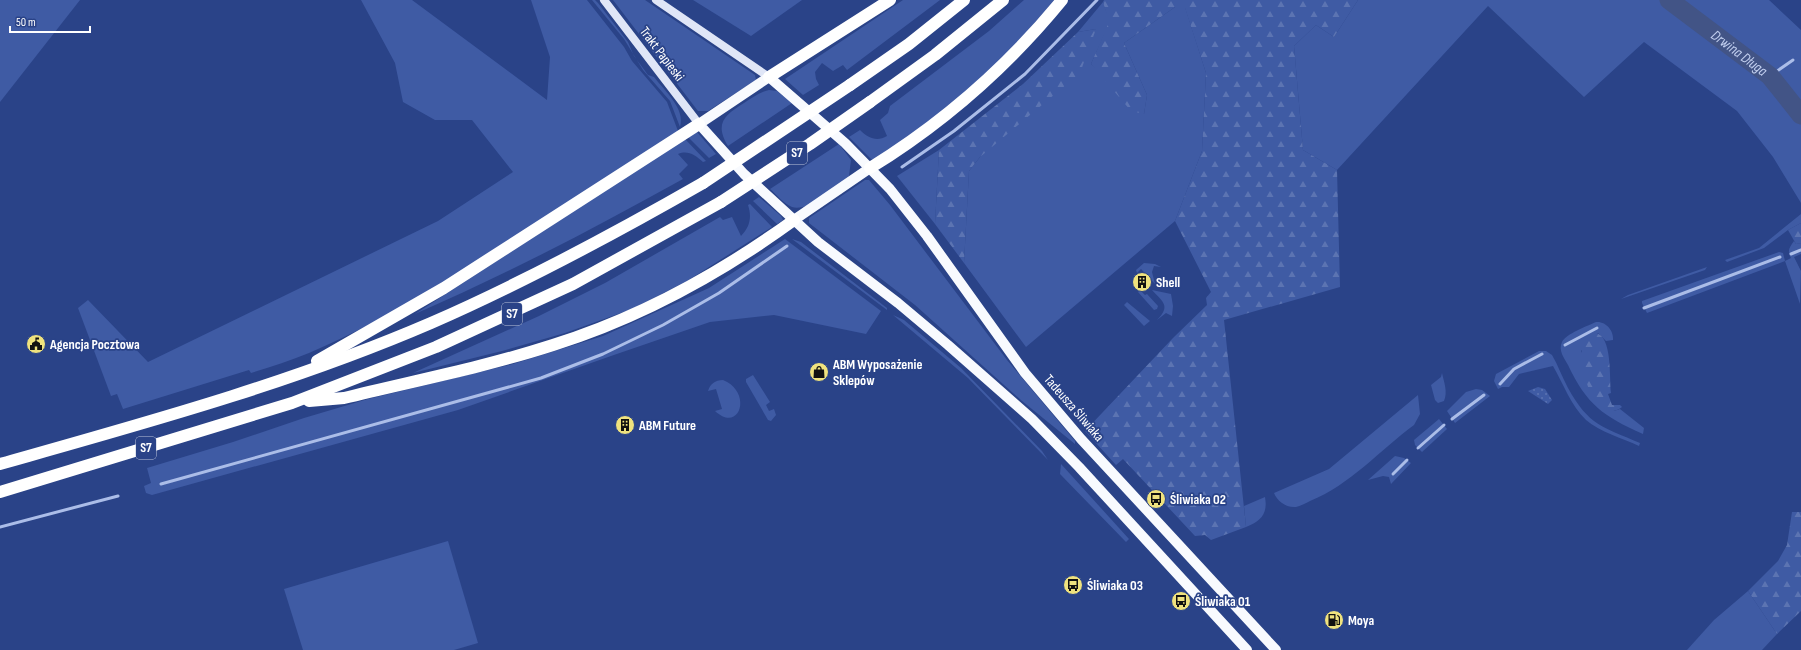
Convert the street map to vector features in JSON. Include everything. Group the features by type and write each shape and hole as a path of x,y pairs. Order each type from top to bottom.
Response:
{"highway":[{"path":"769,78 890,0"},
{"name":"S7","path":"0,464 144,423 286,379 430,323 506,289 627,226 703,183 909,44 964,0"},
{"name":"S7","path":"0,492 292,403 436,347 516,312 573,284 721,202 810,144 870,102 935,55 1003,0"},
{"path":"870,168 912,140 980,87 1021,48 1062,0"},
{"path":"286,379 444,288 699,124"},
{"path":"292,403 344,398 553,345 609,324 675,295 768,238 794,220"}],"main road":[{"path":"769,78 699,124 744,174 818,242 898,303 1032,419 1079,467 1247,650"},
{"name":"Tadeusza Śliwiaka","path":"769,78 845,143 890,189 926,236 1024,373 1081,439 1276,650"},
{"path":"794,220 870,168"}],"street":[{"name":"Trakt Papieski","path":"604,0 699,124"},
{"path":"656,0 769,78"}],"green space":[{"path":"0,0 80,0 0,102"},
{"path":"361,0 412,0 547,100 550,57 531,0 587,0 624,47 632,61 667,102 678,131 435,288 389,314 325,346 280,364 251,373 249,370 123,409 117,394 111,396 78,308 88,300 148,362 438,221 513,172 472,120 435,120 403,102 395,63"},
{"path":"592,0 595,0 598,3 628,42 633,54 624,39"},
{"path":"613,0 645,0 755,75 756,80 708,111 698,111"},
{"path":"693,0 802,0 751,36"},
{"path":"903,0 940,0 847,70 843,65 833,71 822,63 815,72 819,85 803,95 785,79"},
{"path":"1024,0 1054,0 1003,57 976,83 938,115 875,160 871,159 849,137 860,130 866,135 876,139 887,136 880,120 888,113 890,106 989,31"},
{"path":"1104,0 1358,0 1334,37 1316,25 1294,46 1303,150 1337,170 1340,287 1224,320 1246,527 1211,540 1205,535 1195,536 1123,459 1116,465 1085,431 1173,338 1207,305 1206,298 1211,292 1175,221 1202,151 1206,73 1185,8 1175,7 1124,43 1147,95 1144,114 1131,111 1091,64 1109,22 1103,2"},
{"path":"1358,0 1769,0 1801,30 1801,203 1773,157 1737,111 1644,42 1584,97 1488,6 1337,170 1303,150 1294,46 1316,25 1334,37"},
{"path":"1103,2 1110,22 1091,64 1144,114 1147,95 1124,43 1175,7 1185,7 1206,73 1202,151 1175,221 1026,347 964,263 969,171 1096,29 1078,32"},
{"path":"1096,29 1080,73 980,157 969,171 964,263 935,224 939,150 1023,84 1078,32"},
{"path":"636,59 648,75 654,77 673,100 680,113 680,127 670,101 643,70"},
{"path":"769,90 777,91 792,103 728,146 722,131 724,120 737,107 762,92"},
{"path":"697,132 716,154 709,158 688,137"},
{"path":"685,139 706,161 703,162 694,155 688,153 678,154 688,165 679,174 683,179 550,250 415,314"},
{"path":"839,144 851,160 849,176 845,181 819,199 805,206 798,208 792,207 783,202 770,189"},
{"path":"939,150 935,224 897,176"},
{"path":"865,180 869,180 890,205 1007,360 1075,441 1075,444 1022,401 915,305 809,223 809,218"},
{"path":"759,197 781,216 783,220 777,224 753,201"},
{"path":"750,204 772,227 687,281 632,309 565,333 502,351 413,373 539,316 605,283 720,217 723,220 732,217 741,236 749,222 750,214 748,205"},
{"path":"1801,214 1801,223 1788,230 1764,248 1727,262 1725,260 1759,248"},
{"path":"1801,223 1801,243 1796,244 1788,230"},
{"path":"785,239 881,311 866,334 774,315 710,322 458,410 152,495 146,493 144,486 151,483 147,468 368,399 513,364 603,336 709,288"},
{"path":"792,239 801,242 887,308 887,310"},
{"path":"1794,241 1796,244 1801,243 1801,254 1794,257 1801,271 1800,304 1785,261 1791,258 1789,250"},
{"path":"1779,252 1783,253 1785,261 1647,313 1642,303 1642,301"},
{"path":"1144,263 1155,264 1161,267 1154,266 1152,272 1155,284 1141,269 1137,273 1136,270"},
{"path":"1707,267 1705,270 1621,299 1628,295"},
{"path":"1140,290 1145,295 1147,294 1158,306 1157,309 1154,310 1138,292"},
{"path":"1152,290 1171,294 1173,306 1172,316 1166,313 1157,320 1164,311 1164,304"},
{"path":"1127,302 1150,321 1144,326 1124,305"},
{"path":"893,315 904,320 961,368 1042,451 1048,460 968,378"},
{"path":"1596,322 1603,323 1609,327 1613,340 1606,341 1598,333 1581,351 1614,411 1620,409 1644,428 1643,434 1629,428 1598,408 1582,390 1562,354 1561,345 1564,339 1577,330"},
{"path":"1595,333 1601,336 1605,341 1607,349 1610,368 1611,393 1608,394 1612,405 1620,405 1622,407 1614,411 1607,410 1594,398 1589,389 1583,367 1582,338"},
{"path":"1539,351 1546,351 1552,355 1576,401 1590,418 1606,429 1640,443 1639,446 1604,431 1586,420 1576,408 1553,366 1519,374 1509,387 1502,387 1498,389 1494,381 1496,374"},
{"path":"1442,373 1446,394 1444,401 1438,403 1435,400 1431,385 1441,377"},
{"path":"753,375 770,402 766,405 769,411 774,409 776,415 771,421 768,420 746,382 746,379"},
{"path":"723,380 732,386 738,393 740,401 740,409 731,418 724,417 715,411 722,409 716,389 708,391 713,383"},
{"path":"1538,387 1545,389 1552,400 1548,404 1528,391"},
{"path":"1476,389 1482,390 1490,396 1455,423 1447,411 1466,392"},
{"path":"1418,395 1420,414 1414,425 1352,477 1325,494 1298,507 1285,505 1277,499 1274,493 1329,469"},
{"path":"1439,419 1447,429 1422,452 1415,445 1414,440"},
{"path":"1395,456 1404,458 1411,463 1391,484 1389,477 1383,476 1368,480"},
{"path":"1061,464 1129,539 1126,542 1060,474"},
{"path":"1265,497 1266,503 1262,516 1256,522 1246,527 1244,506"},
{"path":"1792,512 1801,512 1801,611 1777,634 1748,591 1778,561 1787,545"},
{"path":"448,541 478,643 454,650 303,650 284,589"},
{"path":"1748,591 1777,634 1762,650 1687,650 1714,620"}],"waterway":[{"path":"902,167 954,131 1025,74 1097,0"},
{"name":"Drwina Długa","path":"1669,0 1770,76 1801,115"},
{"path":"1770,76 1793,60"},
{"path":"161,484 541,378 603,354 663,325 719,293 787,246"},
{"path":"1791,254 1801,250"},
{"path":"1644,308 1780,257"},
{"path":"1565,345 1597,328"},
{"path":"1500,384 1514,369 1542,354"},
{"path":"1452,419 1484,395"},
{"path":"1418,448 1444,425"},
{"path":"1393,474 1407,460"},
{"path":"0,527 118,496"}],"place":[{"name":"Shell","path":"1142,282"},
{"name":"Agencja Pocztowa","path":"36,344"},
{"name":"ABM Wyposażenie Sklepów","path":"819,372"},
{"name":"ABM Future","path":"625,425"},
{"name":"Śliwiaka 02","path":"1156,499"},
{"name":"Śliwiaka 03","path":"1073,585"},
{"name":"Śliwiaka 01","path":"1181,601"},
{"name":"Moya","path":"1334,620"}]}
